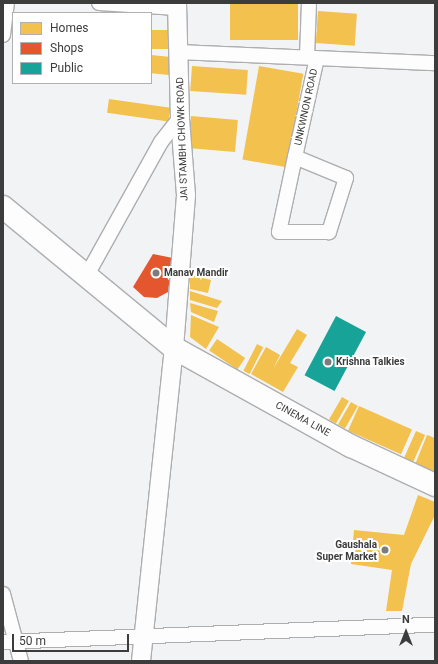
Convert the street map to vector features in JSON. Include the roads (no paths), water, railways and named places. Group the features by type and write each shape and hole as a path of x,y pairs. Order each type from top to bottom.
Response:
{"main road":[{"name":"CINEMA LINE","path":"3,207 174,348 350,446 435,485"}],"street":[{"path":"3,35 7,3"},
{"path":"99,3 177,6"},
{"name":"UNKWNON ROAD","path":"295,156 346,178 329,232 279,232 295,156 312,57 309,3"},
{"name":"JAI STAMBH CHOWK ROAD","path":"141,661 142,636 174,348 186,195 180,118 177,6"},
{"path":"179,52 435,63"},
{"path":"87,275 161,142 180,118"},
{"path":"3,594 10,641 21,661"},
{"path":"10,641 435,625"}],"place":[{"name":"Manav Mandir","path":"156,273"},
{"name":"Krishna Talkies","path":"328,362"},
{"name":"Gaushala Super Market","path":"385,550"}]}
